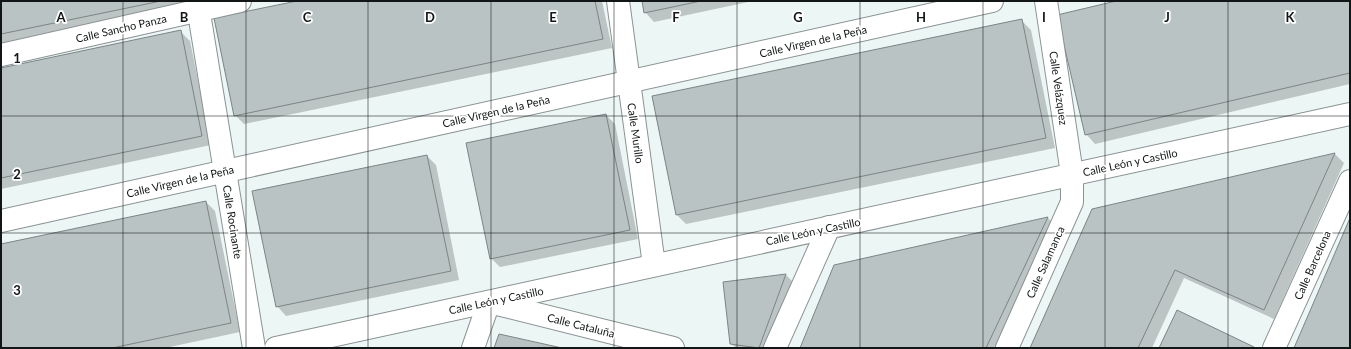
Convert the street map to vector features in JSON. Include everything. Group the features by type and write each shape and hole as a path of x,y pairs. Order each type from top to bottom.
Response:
{"street":[{"name":"Calle Sancho Panza","path":"1,55 198,6 240,1"},
{"name":"Calle Murillo","path":"618,1 654,265"},
{"name":"Calle Virgen de la Peña","path":"1,221 992,1"},
{"name":"Calle Velázquez","path":"1046,1 1072,174"},
{"name":"Calle Rocinante","path":"198,6 254,348"},
{"name":"Calle León y Castillo","path":"276,348 1350,114"},
{"name":"Calle Salamanca","path":"1007,348 1072,202 1072,174"},
{"name":"Calle Barcelona","path":"1274,348 1350,181"},
{"path":"775,348 829,227"},
{"path":"473,348 489,302"},
{"name":"Calle Cataluña","path":"489,302 673,348"}],"building":[{"path":"1,1 161,1 1,34"},
{"path":"297,1 595,1 603,39 234,116 214,18"},
{"path":"642,1 701,1 644,13"},
{"path":"1116,1 1350,1 1350,73 1085,135 1057,15"},
{"path":"1022,19 1046,138 676,215 652,96"},
{"path":"181,30 202,136 1,178 1,68"},
{"path":"606,114 630,230 490,259 466,143"},
{"path":"1335,153 1264,310 1175,270 1138,348 1030,348 1092,209"},
{"path":"427,155 451,271 276,307 252,191"},
{"path":"206,201 231,323 112,348 1,348 1,244"},
{"path":"1048,217 986,348 800,348 834,265"},
{"path":"1350,218 1350,348 1294,348"},
{"path":"786,274 759,348 730,344 723,282"},
{"path":"1177,310 1254,347 1254,348 1159,348"},
{"path":"499,334 562,348 494,348"}]}
